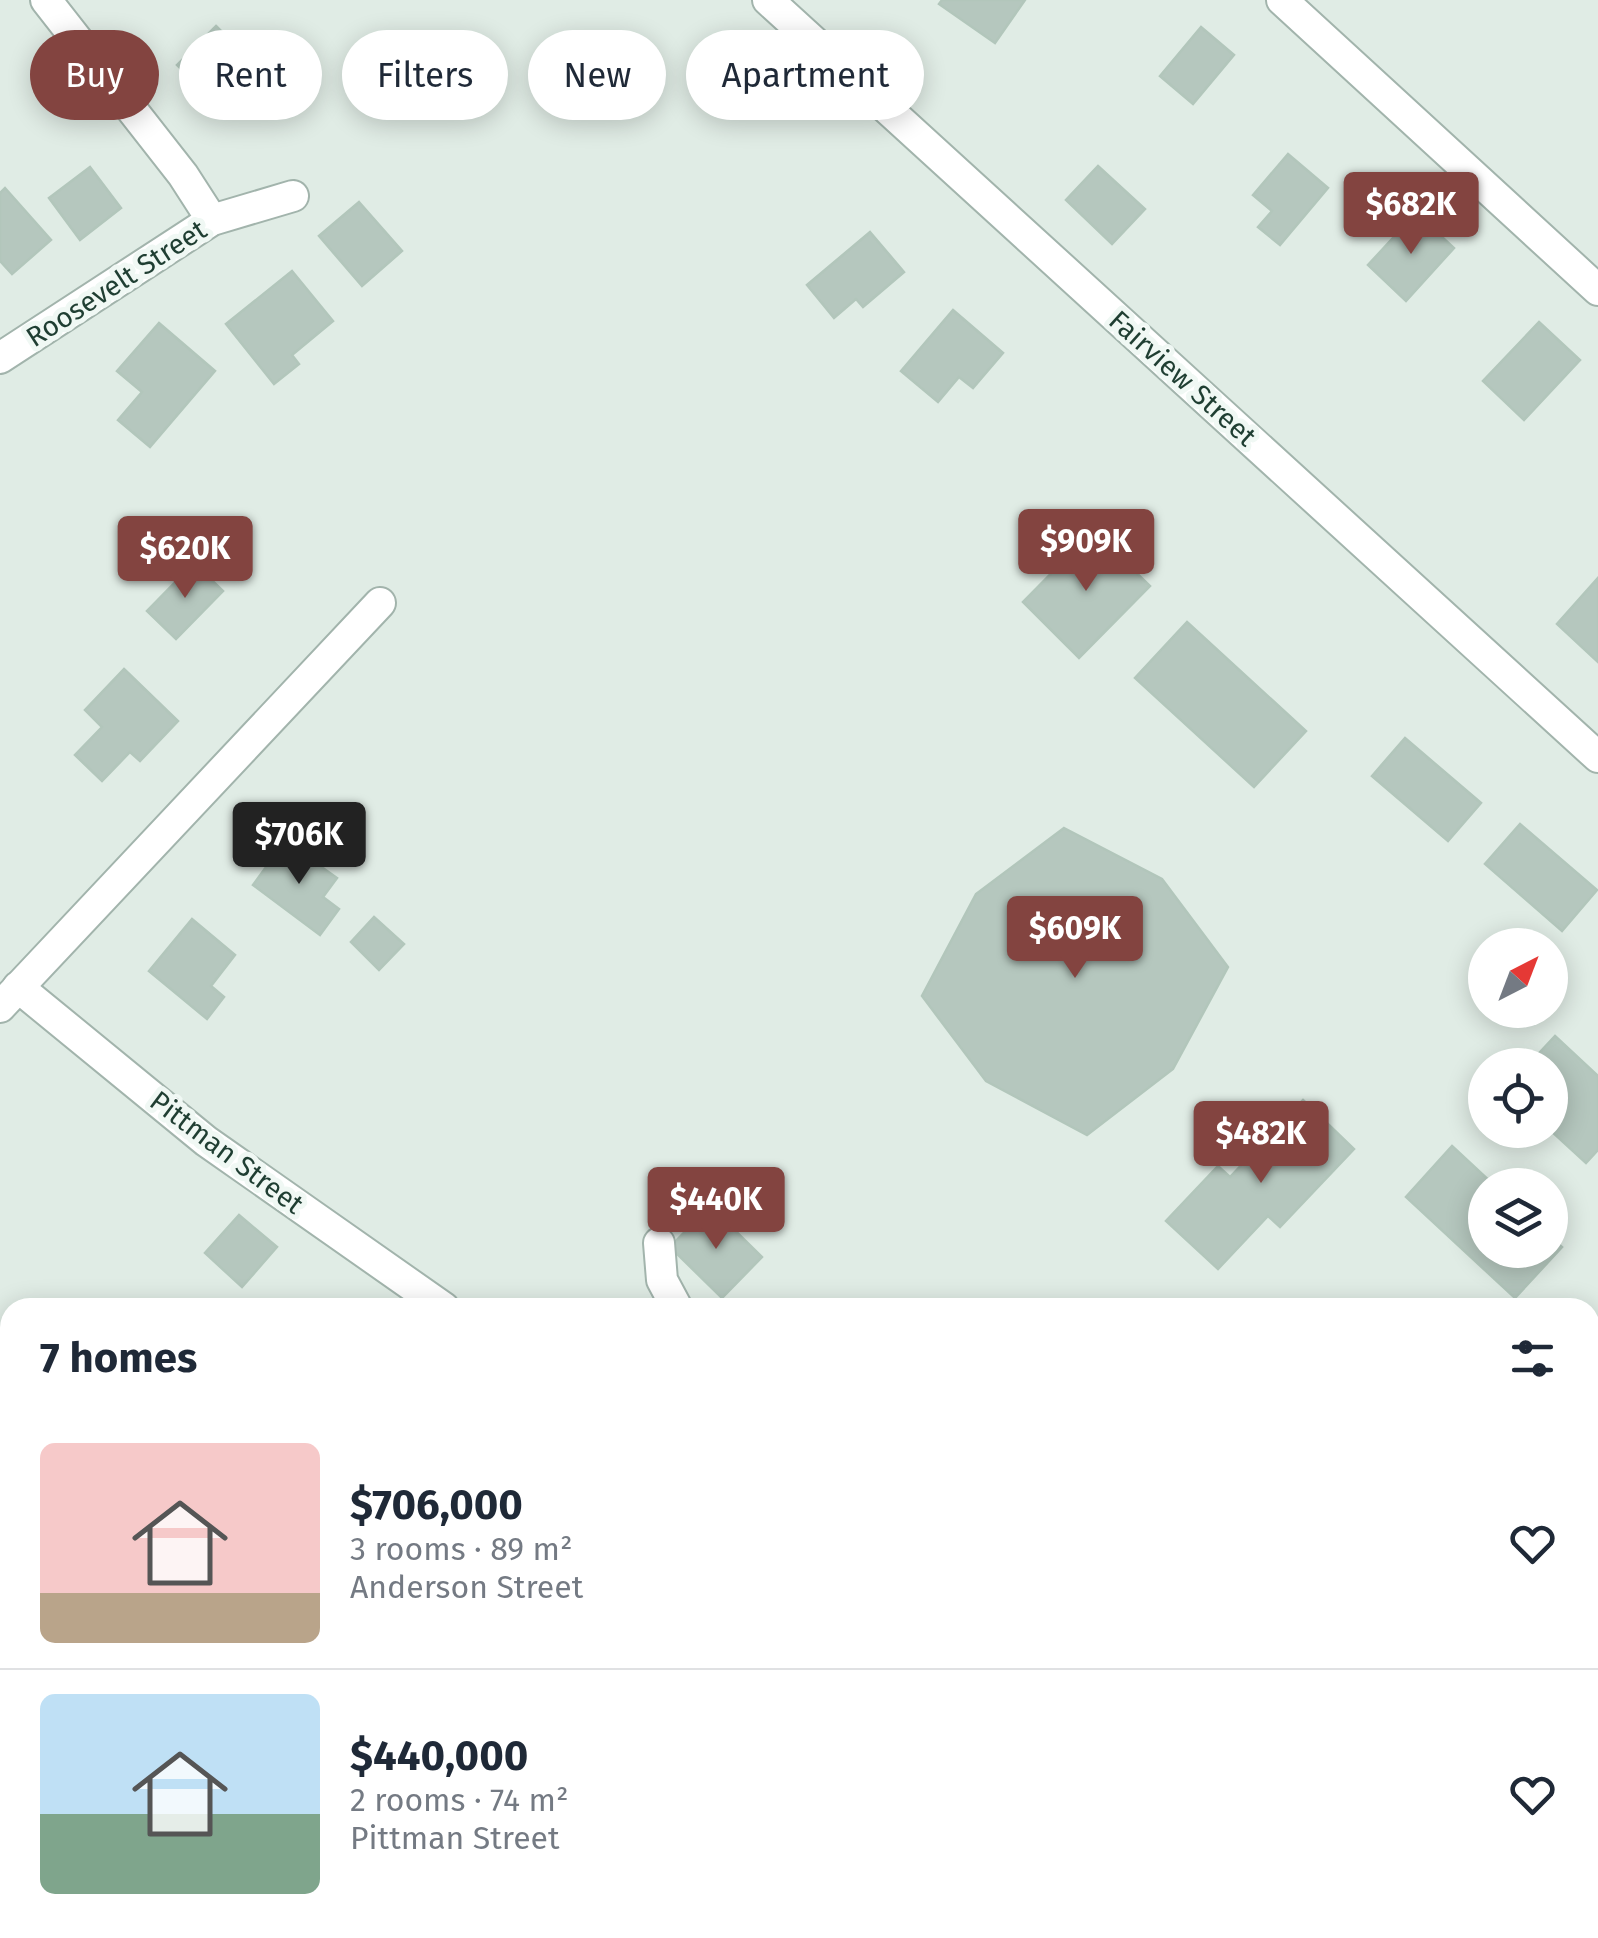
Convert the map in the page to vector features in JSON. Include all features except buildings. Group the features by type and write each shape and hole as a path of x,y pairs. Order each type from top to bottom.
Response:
{"street":[{"path":"46,0 183,175 212,220"},
{"name":"Fairview Street","path":"768,0 1598,757"},
{"path":"1282,0 1598,290"},
{"name":"Roosevelt Street","path":"0,358 212,220 293,196"},
{"path":"9,997 380,603"},
{"name":"Pittman Street","path":"9,997 430,1298"},
{"path":"659,1243 662,1280 672,1298"}]}
